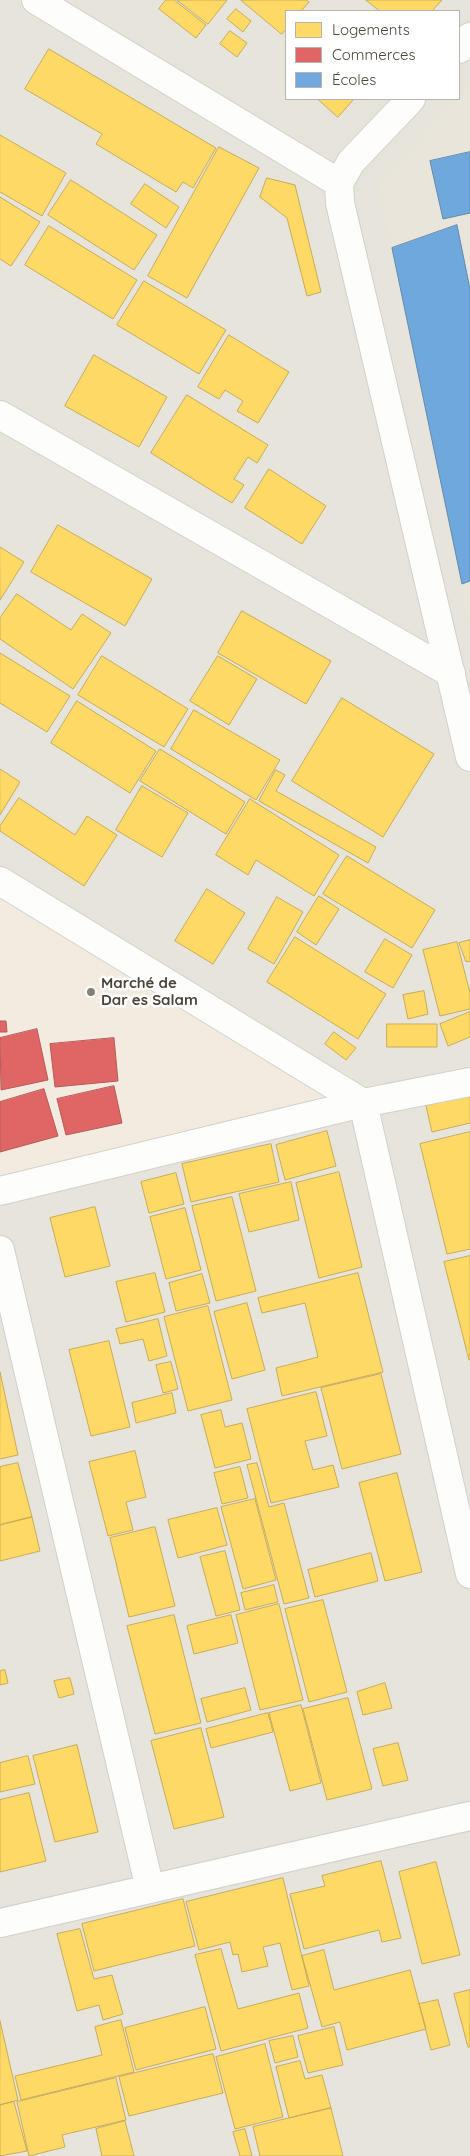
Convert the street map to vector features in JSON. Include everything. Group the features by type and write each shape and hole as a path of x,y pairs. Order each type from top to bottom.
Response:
{"street":[{"path":"36,0 339,182"},
{"path":"460,48 470,37"},
{"path":"410,100 351,162 339,182 340,203 470,757"},
{"path":"0,415 451,673"},
{"path":"0,881 363,1103 470,1574"},
{"path":"0,1191 363,1103 470,1082"},
{"path":"0,1250 150,1889"},
{"path":"0,1923 470,1816"}],"shaded area":[{"path":"0,0 470,0 470,2156 0,2156"},
{"path":"470,85 470,627 379,184 456,100 460,100 460,96"},
{"name":"Marché de Dar es Salam","path":"0,881 363,1103 0,1190"}],"building: Logements":[{"path":"166,0 174,0 206,25 196,38 159,9"},
{"path":"177,0 227,0 208,24"},
{"path":"241,0 306,0 309,2 302,10 285,10 285,30 282,34"},
{"path":"366,0 442,0 433,10 379,10"},
{"path":"236,9 251,21 243,32 227,19"},
{"path":"230,31 247,43 237,57 220,44"},
{"path":"49,49 216,148 193,188 183,182 176,192 96,144 102,134 25,89"},
{"path":"319,100 353,100 338,117"},
{"path":"0,135 66,173 42,216 0,192"},
{"path":"219,147 259,168 187,298 148,276"},
{"path":"267,178 295,185 321,292 307,296 287,218 260,197"},
{"path":"71,180 157,235 134,270 48,215"},
{"path":"145,184 179,207 166,228 131,204"},
{"path":"0,197 40,222 11,266 0,259"},
{"path":"49,226 137,280 113,319 25,265"},
{"path":"144,281 226,330 199,374 117,325"},
{"path":"229,335 289,372 258,423 237,411 243,401 225,390 219,399 198,387"},
{"path":"94,355 167,397 139,447 65,406"},
{"path":"187,395 268,445 257,463 248,457 234,479 244,485 232,503 151,453"},
{"path":"269,469 326,506 302,544 245,508"},
{"path":"58,525 152,579 125,626 31,572"},
{"path":"0,547 24,562 0,600"},
{"path":"17,594 71,630 82,614 111,633 73,689 0,639 0,618"},
{"path":"242,611 331,661 306,704 218,653"},
{"path":"0,653 70,696 47,732 0,703"},
{"path":"102,656 188,709 164,747 78,695"},
{"path":"218,656 257,679 229,725 190,701"},
{"path":"342,698 434,754 383,837 292,781"},
{"path":"77,701 156,751 130,793 51,743"},
{"path":"194,710 280,760 256,800 171,749"},
{"path":"160,749 245,802 226,834 140,781"},
{"path":"0,769 20,782 0,815"},
{"path":"276,770 285,775 276,791 376,847 368,863 259,801"},
{"path":"142,786 188,813 162,857 116,830"},
{"path":"19,798 75,835 87,816 117,835 84,886 0,831 0,826"},
{"path":"250,799 339,855 314,896 256,860 248,875 216,855"},
{"path":"347,856 435,910 412,948 323,894"},
{"path":"207,889 245,913 213,964 175,941"},
{"path":"319,896 339,909 316,945 297,932"},
{"path":"277,897 303,912 274,964 248,949"},
{"path":"295,937 386,994 358,1039 267,982"},
{"path":"385,939 412,955 393,988 365,972"},
{"path":"470,940 470,961 466,962 459,943"},
{"path":"457,942 470,993 470,1009 440,1016 423,950"},
{"path":"424,991 428,1014 408,1019 403,995"},
{"path":"470,1012 470,1037 448,1046 440,1024"},
{"path":"387,1024 437,1024 437,1047 387,1047"},
{"path":"334,1032 356,1048 346,1060 325,1044"},
{"path":"470,1095 470,1123 432,1132 426,1106"},
{"path":"327,1131 336,1166 285,1180 276,1145"},
{"path":"470,1132 470,1249 447,1254 420,1144"},
{"path":"271,1144 279,1182 191,1202 182,1164"},
{"path":"339,1172 362,1267 319,1278 296,1183"},
{"path":"176,1173 184,1204 149,1213 141,1182"},
{"path":"291,1182 299,1220 249,1232 239,1194"},
{"path":"232,1197 256,1291 216,1301 192,1206"},
{"path":"95,1207 110,1266 65,1277 50,1218"},
{"path":"185,1208 201,1270 166,1279 150,1217"},
{"path":"470,1256 470,1360 469,1360 444,1262"},
{"path":"155,1273 165,1312 126,1322 116,1282"},
{"path":"358,1273 383,1372 282,1396 276,1368 318,1357 305,1303 262,1313 258,1298"},
{"path":"202,1274 210,1303 176,1311 169,1283"},
{"path":"247,1303 265,1370 232,1379 214,1312"},
{"path":"208,1306 232,1400 188,1411 164,1317"},
{"path":"158,1319 167,1356 149,1361 143,1339 120,1344 116,1329"},
{"path":"109,1341 130,1427 91,1436 69,1350"},
{"path":"171,1362 178,1389 163,1393 156,1365"},
{"path":"0,1372 18,1455 0,1459"},
{"path":"381,1374 401,1454 342,1469 321,1388"},
{"path":"316,1392 327,1436 305,1441 313,1470 333,1465 339,1487 271,1503 247,1409"},
{"path":"172,1393 176,1413 136,1423 132,1403"},
{"path":"221,1410 225,1427 242,1423 251,1459 215,1468 201,1415"},
{"path":"135,1451 146,1497 126,1502 133,1530 108,1536 89,1462"},
{"path":"18,1463 32,1517 0,1525 0,1467"},
{"path":"257,1463 269,1507 284,1503 309,1598 284,1604 247,1465"},
{"path":"240,1467 248,1498 222,1504 214,1473"},
{"path":"397,1473 422,1572 385,1581 359,1483"},
{"path":"255,1499 276,1580 243,1589 221,1507"},
{"path":"217,1508 227,1545 178,1558 168,1520"},
{"path":"32,1517 40,1551 0,1561 0,1525"},
{"path":"155,1527 175,1606 129,1617 110,1538"},
{"path":"225,1551 240,1610 216,1616 200,1557"},
{"path":"371,1553 378,1581 315,1597 308,1570"},
{"path":"274,1585 278,1602 245,1610 241,1593"},
{"path":"323,1600 347,1692 309,1702 285,1609"},
{"path":"279,1604 303,1700 260,1710 236,1615"},
{"path":"174,1615 201,1723 155,1734 127,1626"},
{"path":"231,1615 238,1643 194,1654 187,1626"},
{"path":"5,1670 8,1683 0,1685 0,1671"},
{"path":"70,1678 74,1694 59,1698 54,1681"},
{"path":"385,1683 392,1708 363,1715 357,1692"},
{"path":"245,1688 251,1710 207,1722 201,1699"},
{"path":"348,1698 372,1789 327,1800 303,1709"},
{"path":"301,1705 321,1783 290,1791 269,1713"},
{"path":"268,1713 273,1732 211,1748 206,1729"},
{"path":"201,1728 224,1817 174,1829 151,1741"},
{"path":"398,1743 408,1780 383,1786 373,1749"},
{"path":"77,1745 98,1832 55,1842 33,1756"},
{"path":"28,1756 35,1784 0,1792 0,1763"},
{"path":"29,1793 46,1861 0,1872 0,1800"},
{"path":"381,1861 401,1938 382,1942 379,1930 304,1949 290,1894 325,1886 322,1876"},
{"path":"436,1862 460,1955 422,1964 399,1872"},
{"path":"283,1878 309,1986 292,1990 280,1943 263,1947 268,1966 242,1972 238,1954 233,1955 230,1942 199,1950 186,1902"},
{"path":"183,1899 195,1946 94,1971 82,1924"},
{"path":"80,1929 94,1979 112,1975 123,2014 103,2020 99,2005 77,2011 57,1934"},
{"path":"221,1949 238,2009 299,1993 308,2028 221,2051 195,1955"},
{"path":"324,1950 334,1990 410,1970 426,2029 347,2050 340,2022 322,2027 302,1956"},
{"path":"470,1990 470,2047 468,2047 454,1994"},
{"path":"438,2000 450,2045 431,2050 419,2004"},
{"path":"205,2007 216,2049 136,2070 125,2028"},
{"path":"121,2020 134,2072 21,2100 15,2076 102,2055 95,2027"},
{"path":"0,2021 18,2100 0,2105"},
{"path":"334,2027 343,2065 308,2073 298,2036"},
{"path":"293,2036 298,2057 275,2063 269,2041"},
{"path":"265,2044 283,2117 235,2129 216,2057"},
{"path":"213,2054 223,2093 129,2116 119,2077"},
{"path":"300,2061 305,2079 322,2075 331,2108 289,2118 276,2067"},
{"path":"116,2078 126,2120 62,2135 65,2147 29,2156 17,2102"},
{"path":"14,2102 27,2151 0,2156 0,2105"},
{"path":"331,2108 343,2156 260,2156 253,2127"},
{"path":"125,2121 134,2156 102,2156 96,2129"},
{"path":"245,2129 252,2156 240,2156 233,2132"}],"building: Commerces":[{"path":"0,1021 6,1021 7,1032 0,1032"},
{"path":"37,1029 48,1080 1,1090 0,1038"},
{"path":"114,1038 118,1081 55,1087 50,1044"},
{"path":"114,1086 122,1123 66,1135 57,1099"},
{"path":"44,1089 58,1136 0,1152 0,1102"}],"building: Écoles":[{"path":"470,152 470,213 443,219 430,161"},
{"path":"457,225 470,289 470,581 462,584 392,248"}],"place":[{"name":"Marché de Dar es Salam","path":"91,992"}]}
